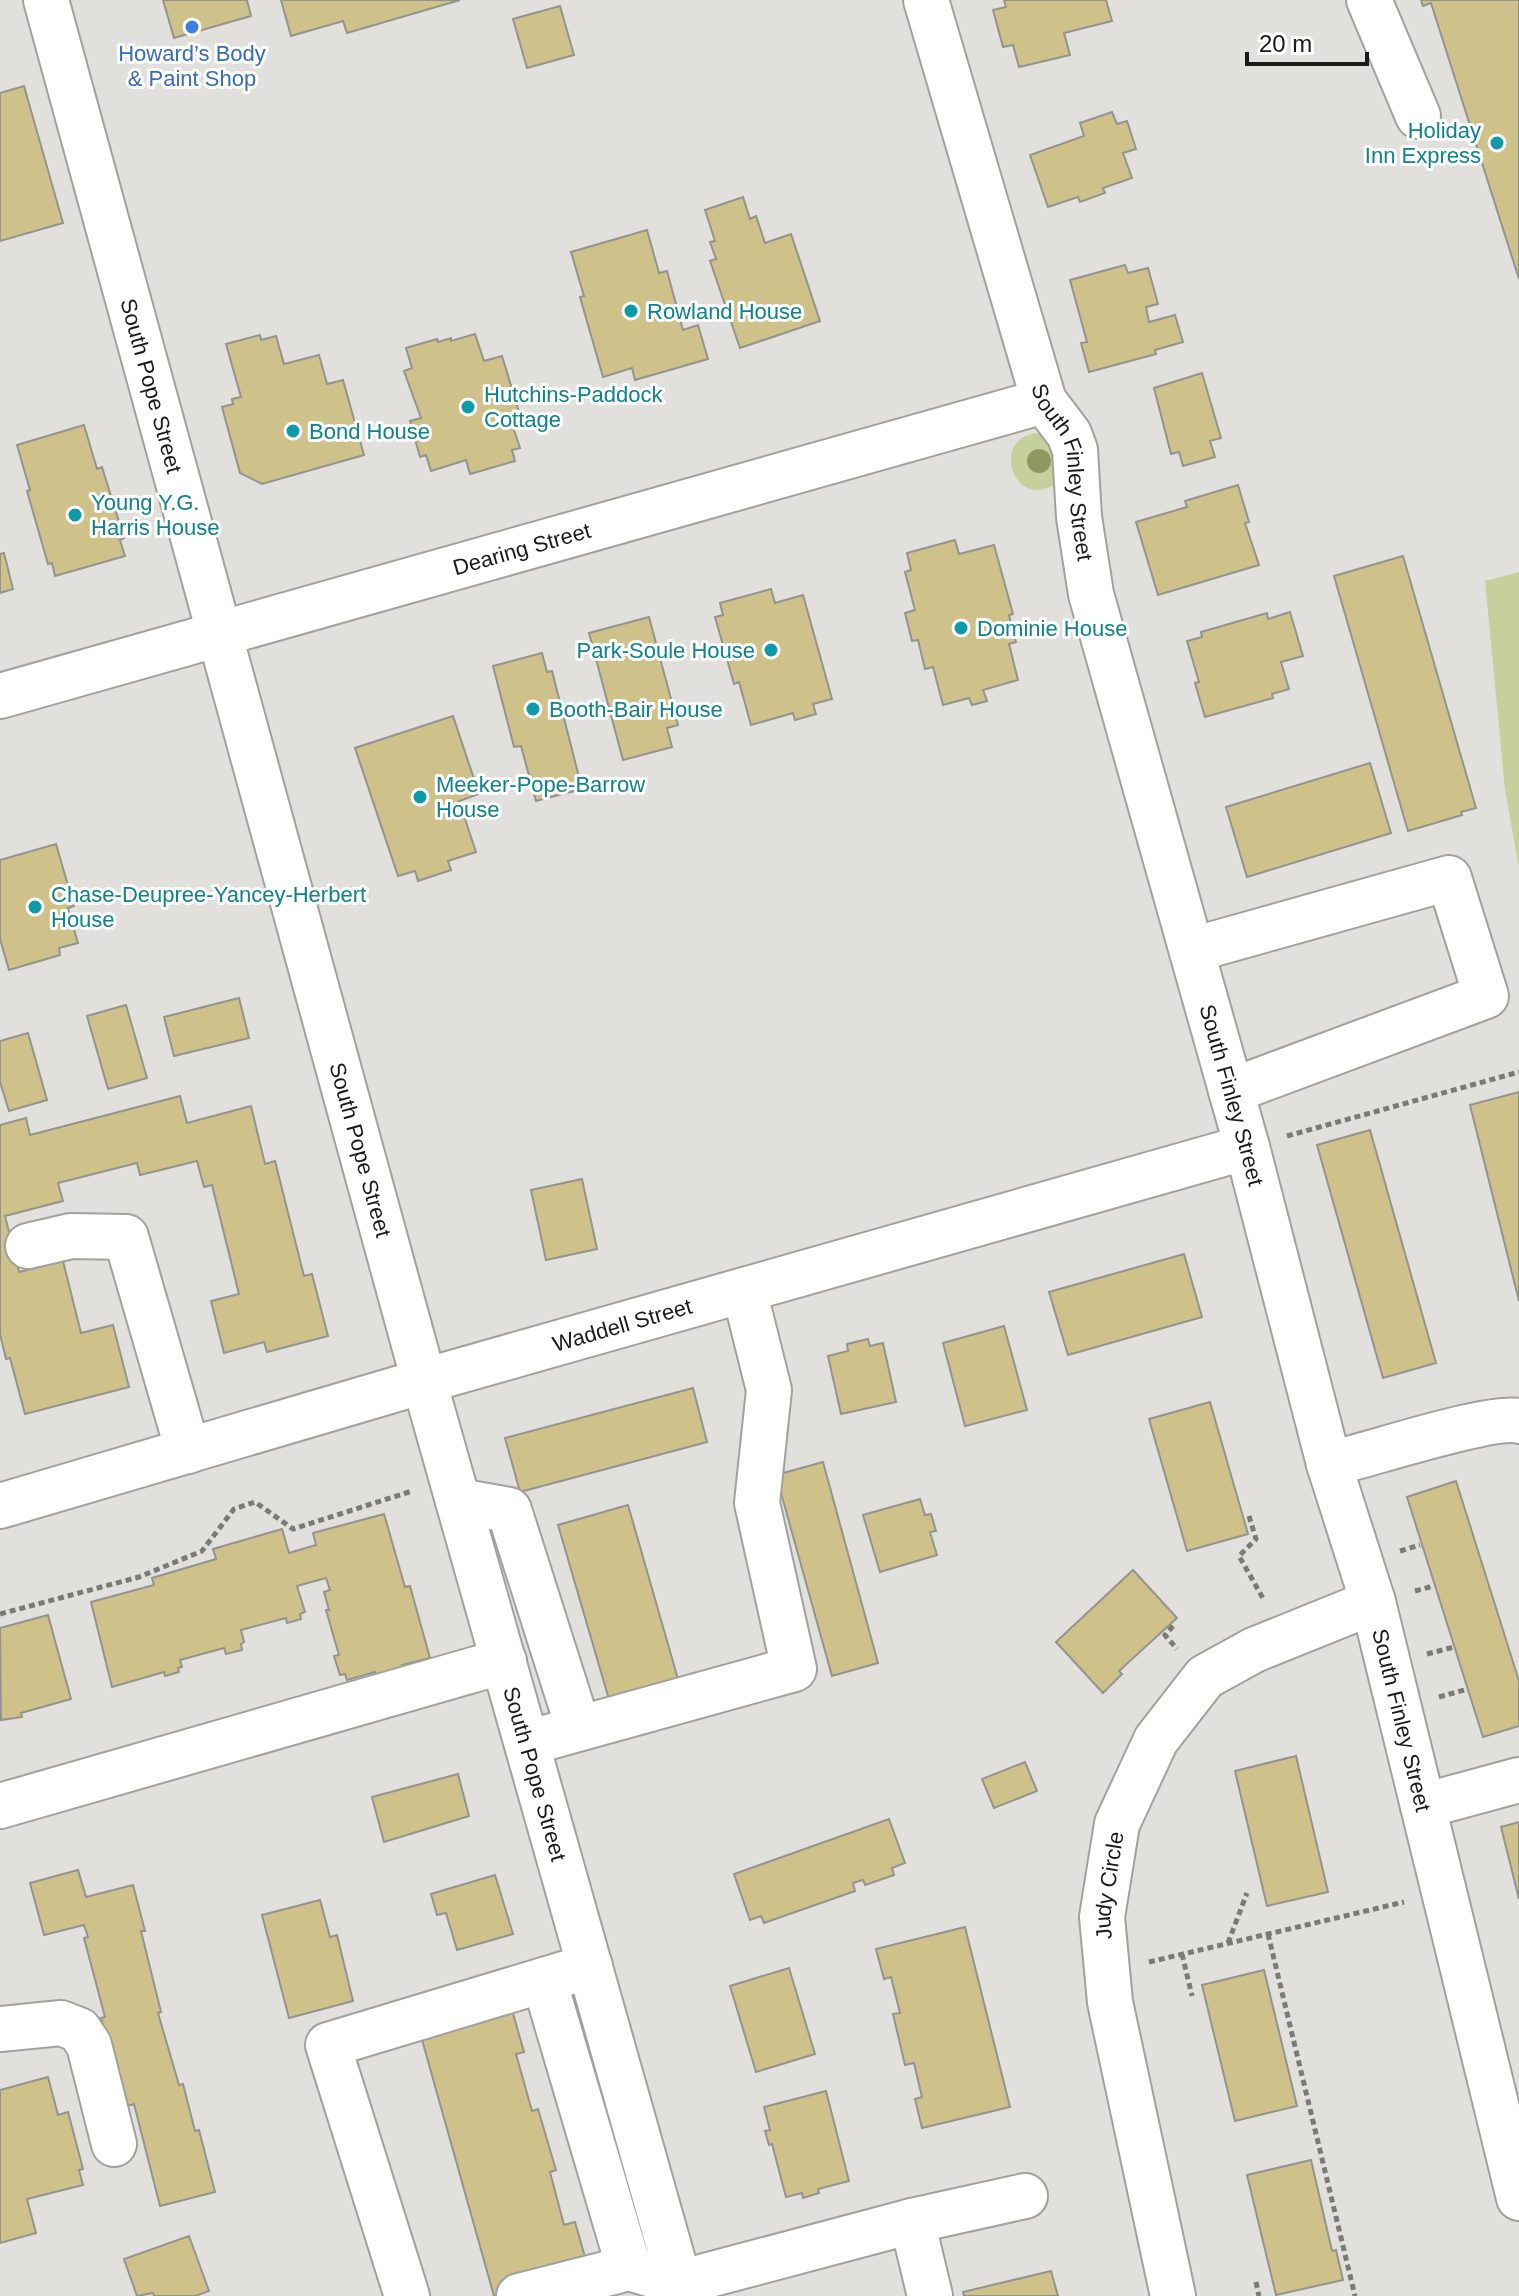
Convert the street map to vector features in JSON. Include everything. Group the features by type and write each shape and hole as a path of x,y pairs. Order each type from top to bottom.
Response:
{"street":[{"name":"South Pope Street","path":"46,0 424,1381 681,2290"},
{"name":"South Finley Street","path":"926,0 1044,401 1069,434 1075,450 1079,517 1091,594 1231,1091 1261,1143 1329,1464 1373,1602 1519,2198"},
{"path":"1369,0 1418,116"},
{"name":"Dearing Street","path":"0,696 1044,401"},
{"path":"1192,950 1449,878 1486,996 1231,1091"},
{"name":"Waddell Street","path":"0,1506 424,1381 1261,1143"},
{"path":"28,1246 71,1236 126,1237 188,1451"},
{"path":"527,1743 794,1669 757,1503 769,1390 744,1290"},
{"path":"1329,1464 1480,1424 1512,1419 1519,1421"},
{"path":"458,1501 509,1510 578,1727"},
{"name":"Judy Circle","path":"1173,2296 1110,2002 1102,1917 1117,1824 1156,1740 1205,1677 1254,1650 1373,1602"},
{"path":"0,1806 504,1661"},
{"path":"1423,1806 1519,1780"},
{"path":"407,2296 328,2045 590,1966"},
{"path":"544,1980 629,2268"},
{"path":"0,2029 61,2023 79,2030 89,2045 114,2144"},
{"path":"519,2296 629,2268 681,2290 912,2221 1025,2196"},
{"path":"912,2221 930,2296"}],"path":[{"path":"1261,1143 1519,1072"},
{"path":"0,1614 139,1577 202,1551 234,1509 255,1502 293,1529 367,1506"},
{"path":"1249,1516 1256,1539 1239,1556 1265,1601"},
{"path":"1415,1657 1454,1647"},
{"path":"1427,1701 1468,1689"},
{"path":"1228,1944 1247,1893"},
{"path":"1141,1963 1417,1899"},
{"path":"1268,1934 1355,2296"},
{"path":"1182,1954 1192,1996"},
{"path":"1256,2282 1259,2296"}],"green space":[{"path":"1040,433 1055,439 1057,483 1042,490 1028,488 1019,481 1012,470 1011,458 1015,446 1024,437"},
{"path":"1519,572 1519,868 1505,789 1485,581"}],"building":[{"name":"Howard’s Body & Paint Shop","path":"163,0 247,0 251,16 174,38"},
{"path":"281,0 460,0 347,33 343,21 291,36"},
{"path":"1004,0 1106,0 1112,21 1064,33 1070,55 1019,67 1013,45 1003,47 993,10 1006,7"},
{"name":"Holiday Inn Express","path":"1421,0 1519,0 1519,279 1431,3 1423,6"},
{"path":"560,6 574,55 527,68 513,19"},
{"path":"24,86 63,223 0,241 0,93"},
{"path":"1112,112 1117,124 1127,121 1136,149 1123,153 1132,178 1103,188 1105,193 1080,202 1078,197 1048,207 1030,155 1084,136 1080,123"},
{"path":"743,197 750,219 756,216 765,243 791,234 820,321 740,348 710,261 716,259 710,242 715,241 705,210"},
{"name":"Rowland House","path":"647,230 659,273 667,271 683,330 698,325 708,359 635,380 632,368 603,377 580,297 584,296 571,252"},
{"path":"1125,265 1128,273 1148,268 1158,304 1146,307 1149,322 1175,315 1183,342 1155,350 1156,354 1089,372 1081,343 1087,342 1070,280"},
{"name":"Hutchins-Paddock Cottage","path":"475,334 484,361 502,356 523,425 513,427 520,448 512,450 515,461 470,474 466,460 431,471 426,455 420,457 410,421 421,418 404,371 412,368 406,348 437,339 438,342 451,338 451,341"},
{"name":"Bond House","path":"260,335 261,340 276,336 284,364 319,355 327,384 343,380 364,455 262,484 240,473 222,407 233,404 232,399 241,397 226,344"},
{"path":"1202,373 1221,438 1210,441 1215,457 1183,466 1179,452 1171,454 1154,388"},
{"name":"Young Y.G. Harris House","path":"84,425 97,469 102,467 124,538 120,540 125,556 55,576 52,563 48,564 17,445"},
{"path":"1238,485 1249,522 1245,523 1259,565 1158,595 1136,522 1187,507 1185,501"},
{"name":"Dominie House","path":"955,540 959,554 994,545 1013,614 1009,615 1016,642 1009,644 1018,680 983,690 987,701 972,705 969,698 943,705 933,667 925,669 918,640 912,641 905,613 915,610 905,572 911,570 907,553"},
{"path":"4,553 13,589 0,593 0,554"},
{"path":"1403,556 1476,808 1408,831 1334,576"},
{"name":"Park-Soule House","path":"771,589 775,603 803,595 832,699 813,704 816,714 795,720 793,713 751,725 739,682 734,684 715,617 723,615 720,603"},
{"path":"1290,612 1303,656 1281,662 1289,689 1272,694 1273,698 1205,717 1187,641 1202,637 1201,632 1267,613 1268,619"},
{"path":"649,617 678,725 667,728 672,747 623,760 589,633"},
{"name":"Booth-Bair House","path":"542,653 547,672 552,671 582,789 536,801 521,746 514,747 493,666"},
{"name":"Meeker-Pope-Barrow House","path":"453,716 479,794 459,801 476,852 448,861 451,870 418,881 415,871 398,876 355,748"},
{"path":"1370,763 1391,833 1247,877 1226,807"},
{"name":"Chase-Deupree-Yancey-Herbert House","path":"56,844 74,906 68,908 78,943 59,948 60,955 9,970 0,939 0,860"},
{"path":"239,998 249,1038 174,1056 164,1017"},
{"path":"126,1005 147,1078 108,1089 87,1016"},
{"path":"28,1033 47,1100 9,1111 0,1082 0,1041"},
{"path":"1519,1092 1519,1301 1470,1105"},
{"path":"180,1096 187,1123 251,1106 265,1164 275,1161 304,1276 312,1274 328,1336 267,1352 264,1342 224,1353 211,1301 239,1294 212,1185 204,1187 197,1161 140,1175 137,1163 58,1183 63,1201 5,1216 19,1272 63,1261 81,1333 113,1325 129,1387 25,1414 0,1334 0,1125 26,1118 30,1135"},
{"path":"1370,1130 1436,1363 1383,1378 1317,1145"},
{"path":"582,1179 597,1249 546,1260 531,1190"},
{"path":"1184,1254 1202,1317 1068,1355 1049,1292"},
{"path":"1004,1326 1027,1410 965,1426 943,1343"},
{"path":"868,1339 870,1346 883,1343 896,1402 841,1414 828,1356 848,1351 847,1344"},
{"path":"693,1388 707,1442 520,1492 505,1438"},
{"path":"1210,1402 1248,1534 1187,1551 1149,1419"},
{"path":"823,1462 878,1663 832,1676 776,1475"},
{"path":"1456,1481 1519,1681 1519,1726 1483,1737 1407,1497"},
{"path":"920,1499 925,1515 931,1514 936,1531 930,1532 937,1555 880,1572 863,1515"},
{"path":"628,1505 682,1693 613,1713 558,1525"},
{"path":"384,1514 405,1587 410,1586 430,1658 402,1665 406,1677 378,1684 375,1672 347,1680 345,1674 340,1675 334,1656 339,1655 326,1610 329,1610 324,1592 330,1590 326,1578 297,1586 305,1612 300,1614 301,1619 287,1623 286,1618 241,1630 242,1650 226,1654 224,1648 180,1660 182,1667 178,1668 179,1672 165,1676 164,1672 112,1687 91,1602 154,1585 152,1578 216,1559 213,1549 282,1529 289,1553 316,1545 313,1533"},
{"path":"1133,1570 1177,1618 1119,1671 1122,1674 1103,1693 1056,1642"},
{"path":"48,1615 71,1699 21,1713 22,1717 1,1720 0,1628"},
{"path":"1296,1756 1328,1892 1267,1906 1235,1771"},
{"path":"1025,1762 1037,1791 994,1808 982,1779"},
{"path":"458,1774 469,1816 384,1842 372,1797"},
{"path":"889,1819 905,1863 892,1868 894,1875 865,1885 863,1880 853,1883 855,1891 764,1923 761,1916 750,1920 734,1874"},
{"path":"1519,1822 1519,1899 1501,1827"},
{"path":"78,1870 86,1897 133,1885 161,2012 158,2013 179,2085 183,2084 195,2131 199,2130 215,2192 160,2206 134,2104 127,2106 113,2067 101,2018 105,2017 84,1938 88,1937 84,1925 44,1935 30,1883"},
{"path":"495,1875 513,1934 457,1950 446,1913 437,1915 431,1894"},
{"path":"320,1900 330,1937 337,1935 353,2001 289,2018 262,1915"},
{"path":"965,1927 1010,2107 922,2128 915,2099 922,2097 914,2063 905,2065 893,2014 900,2013 891,1977 884,1979 876,1949"},
{"path":"789,1968 815,2054 756,2072 730,1986"},
{"path":"1264,1970 1297,2106 1235,2121 1202,1985"},
{"path":"510,2003 524,2052 516,2054 532,2111 538,2109 556,2170 550,2172 564,2225 575,2222 589,2271 494,2296 419,2029"},
{"path":"48,2077 58,2115 68,2112 83,2169 79,2170 83,2185 27,2199 36,2233 0,2243 0,2090"},
{"path":"826,2091 849,2181 818,2189 819,2193 803,2198 802,2193 786,2197 772,2144 769,2145 765,2131 770,2130 764,2107"},
{"path":"1311,2160 1332,2251 1336,2250 1343,2280 1276,2295 1247,2175"},
{"path":"189,2236 209,2291 195,2296 154,2296 153,2293 137,2296 124,2259"},
{"path":"1051,2271 1058,2296 964,2296 963,2292"}],"place":[{"name":"Howard’s Body & Paint Shop","path":"192,27"},
{"name":"Holiday Inn Express","path":"1497,143"},
{"name":"Rowland House","path":"631,311"},
{"name":"Hutchins-Paddock Cottage","path":"468,407"},
{"name":"Bond House","path":"293,431"},
{"name":"Young Y.G. Harris House","path":"75,515"},
{"name":"Dominie House","path":"961,628"},
{"name":"Park-Soule House","path":"771,650"},
{"name":"Booth-Bair House","path":"533,709"},
{"name":"Meeker-Pope-Barrow House","path":"420,797"},
{"name":"Chase-Deupree-Yancey-Herbert House","path":"35,907"}]}
